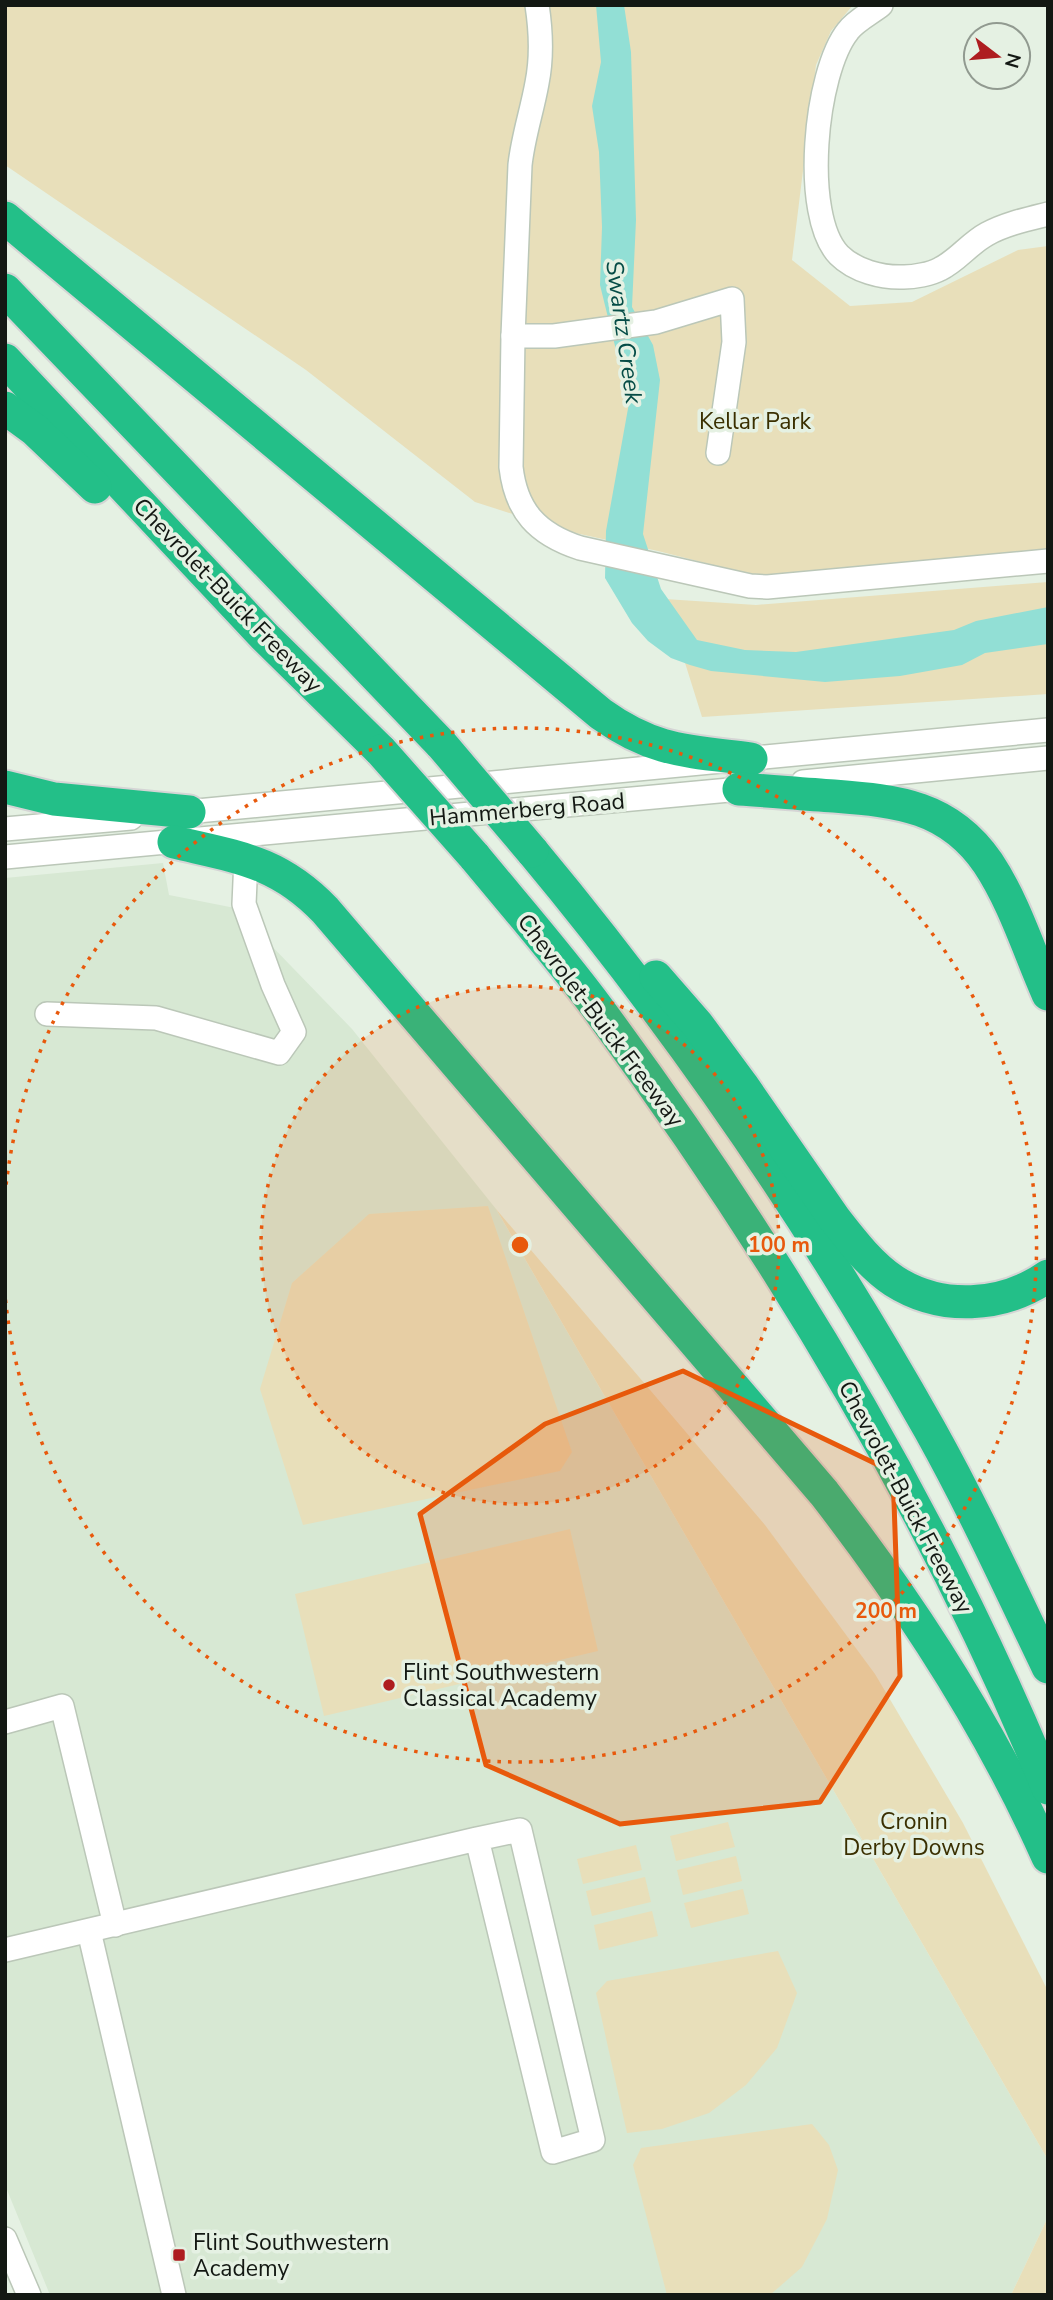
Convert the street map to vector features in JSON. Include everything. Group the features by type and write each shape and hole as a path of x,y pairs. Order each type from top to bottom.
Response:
{"highway":[{"path":"5,218 601,714 633,735 745,774 880,799 918,809 951,824 966,836 990,866 1008,900 1048,994"},
{"path":"5,290 442,745 535,854 701,1068 822,1250 930,1431 1048,1667"},
{"name":"Chevrolet-Buick Freeway","path":"5,360 264,636 381,751 474,856 598,1009 732,1200 863,1413 927,1530 1017,1716 1048,1788"},
{"path":"5,408 35,430 180,569 264,636"},
{"path":"5,787 64,801 189,812"},
{"path":"174,842 246,859 282,873 296,882 325,910 824,1493 857,1536 954,1682 1010,1777 1048,1857"},
{"path":"535,854 672,993 742,1085 834,1219 878,1269 895,1282 932,1298 952,1302 996,1300 1016,1294 1048,1276"}],"street":[{"path":"537,5 541,55 520,165 513,336 513,484 518,500 527,514 550,536 563,543 742,585 766,587 1048,561"},
{"path":"881,5 848,30 833,59 823,89 817,167 818,203 823,228 839,255 857,268 875,274 904,277 940,270 986,234 1048,214"},
{"path":"513,336 554,336 656,322 732,299 734,342 718,453"},
{"name":"Hammerberg Road","path":"5,857 174,842 745,774 1048,730"},
{"name":"Hammerberg Road","path":"5,829 189,812 745,774 1048,758"},
{"path":"47,1014 156,1018 279,1053 294,1032 273,985 244,904 246,859"},
{"path":"5,1722 62,1706 115,1925"},
{"path":"5,1950 477,1839 520,1830 593,2140 554,2152 477,1839"},
{"path":"89,1931 174,2295"},
{"path":"5,2239 29,2295"}],"highlighted area":[{"path":"683,1371 893,1472 900,1676 820,1802 620,1824 486,1765 420,1514 545,1424"}],"shaded area":[{"name":"Flint Southwestern Classical Academy","path":"163,863 169,895 235,908 352,1029 496,1209 1048,2160 1048,2217 1011,2295 50,2295 5,2185 5,878"}],"green space":[{"name":"Kellar Park","path":"5,5 853,5 831,31 816,65 792,260 850,306 912,302 1018,250 1048,246 1048,549 768,579 566,531 475,502 306,370 5,165"},
{"path":"1048,582 1048,694 702,717 665,599 756,605"},
{"path":"488,1206 572,1452 560,1471 303,1525 260,1389 292,1283 369,1214"},
{"name":"Cronin Derby Downs","path":"496,1209 765,1525 875,1674 963,1823 1048,1991 1048,2160"},
{"path":"570,1529 598,1651 324,1716 295,1594"},
{"path":"728,1822 735,1847 676,1861 670,1836"},
{"path":"636,1845 642,1870 583,1884 577,1859"},
{"path":"736,1856 742,1881 683,1895 677,1870"},
{"path":"645,1877 651,1902 592,1916 586,1891"},
{"path":"743,1889 749,1914 691,1928 684,1903"},
{"path":"652,1911 658,1936 599,1950 594,1925"},
{"path":"778,1951 797,1993 777,2048 746,2085 709,2113 662,2129 627,2133 596,1993 607,1981"},
{"path":"812,2124 829,2145 838,2170 827,2219 802,2267 770,2295 667,2295 633,2165 641,2148"},
{"path":"1048,2217 1048,2295 1011,2295"}],"water":[{"name":"Swartz Creek","path":"596,5 624,5 631,52 636,220 632,307 653,345 660,380 643,534 661,589 697,640 745,650 796,652 954,630 976,621 1048,607 1048,644 985,653 962,665 900,676 825,682 711,671 690,665 671,658 648,641 632,623 605,578 606,531 629,403 600,285 602,227 599,152 592,106 601,62"}],"place":[{"name":"Flint Southwestern Classical Academy","path":"389,1685"},
{"name":"Flint Southwestern Academy","path":"179,2255"}]}
